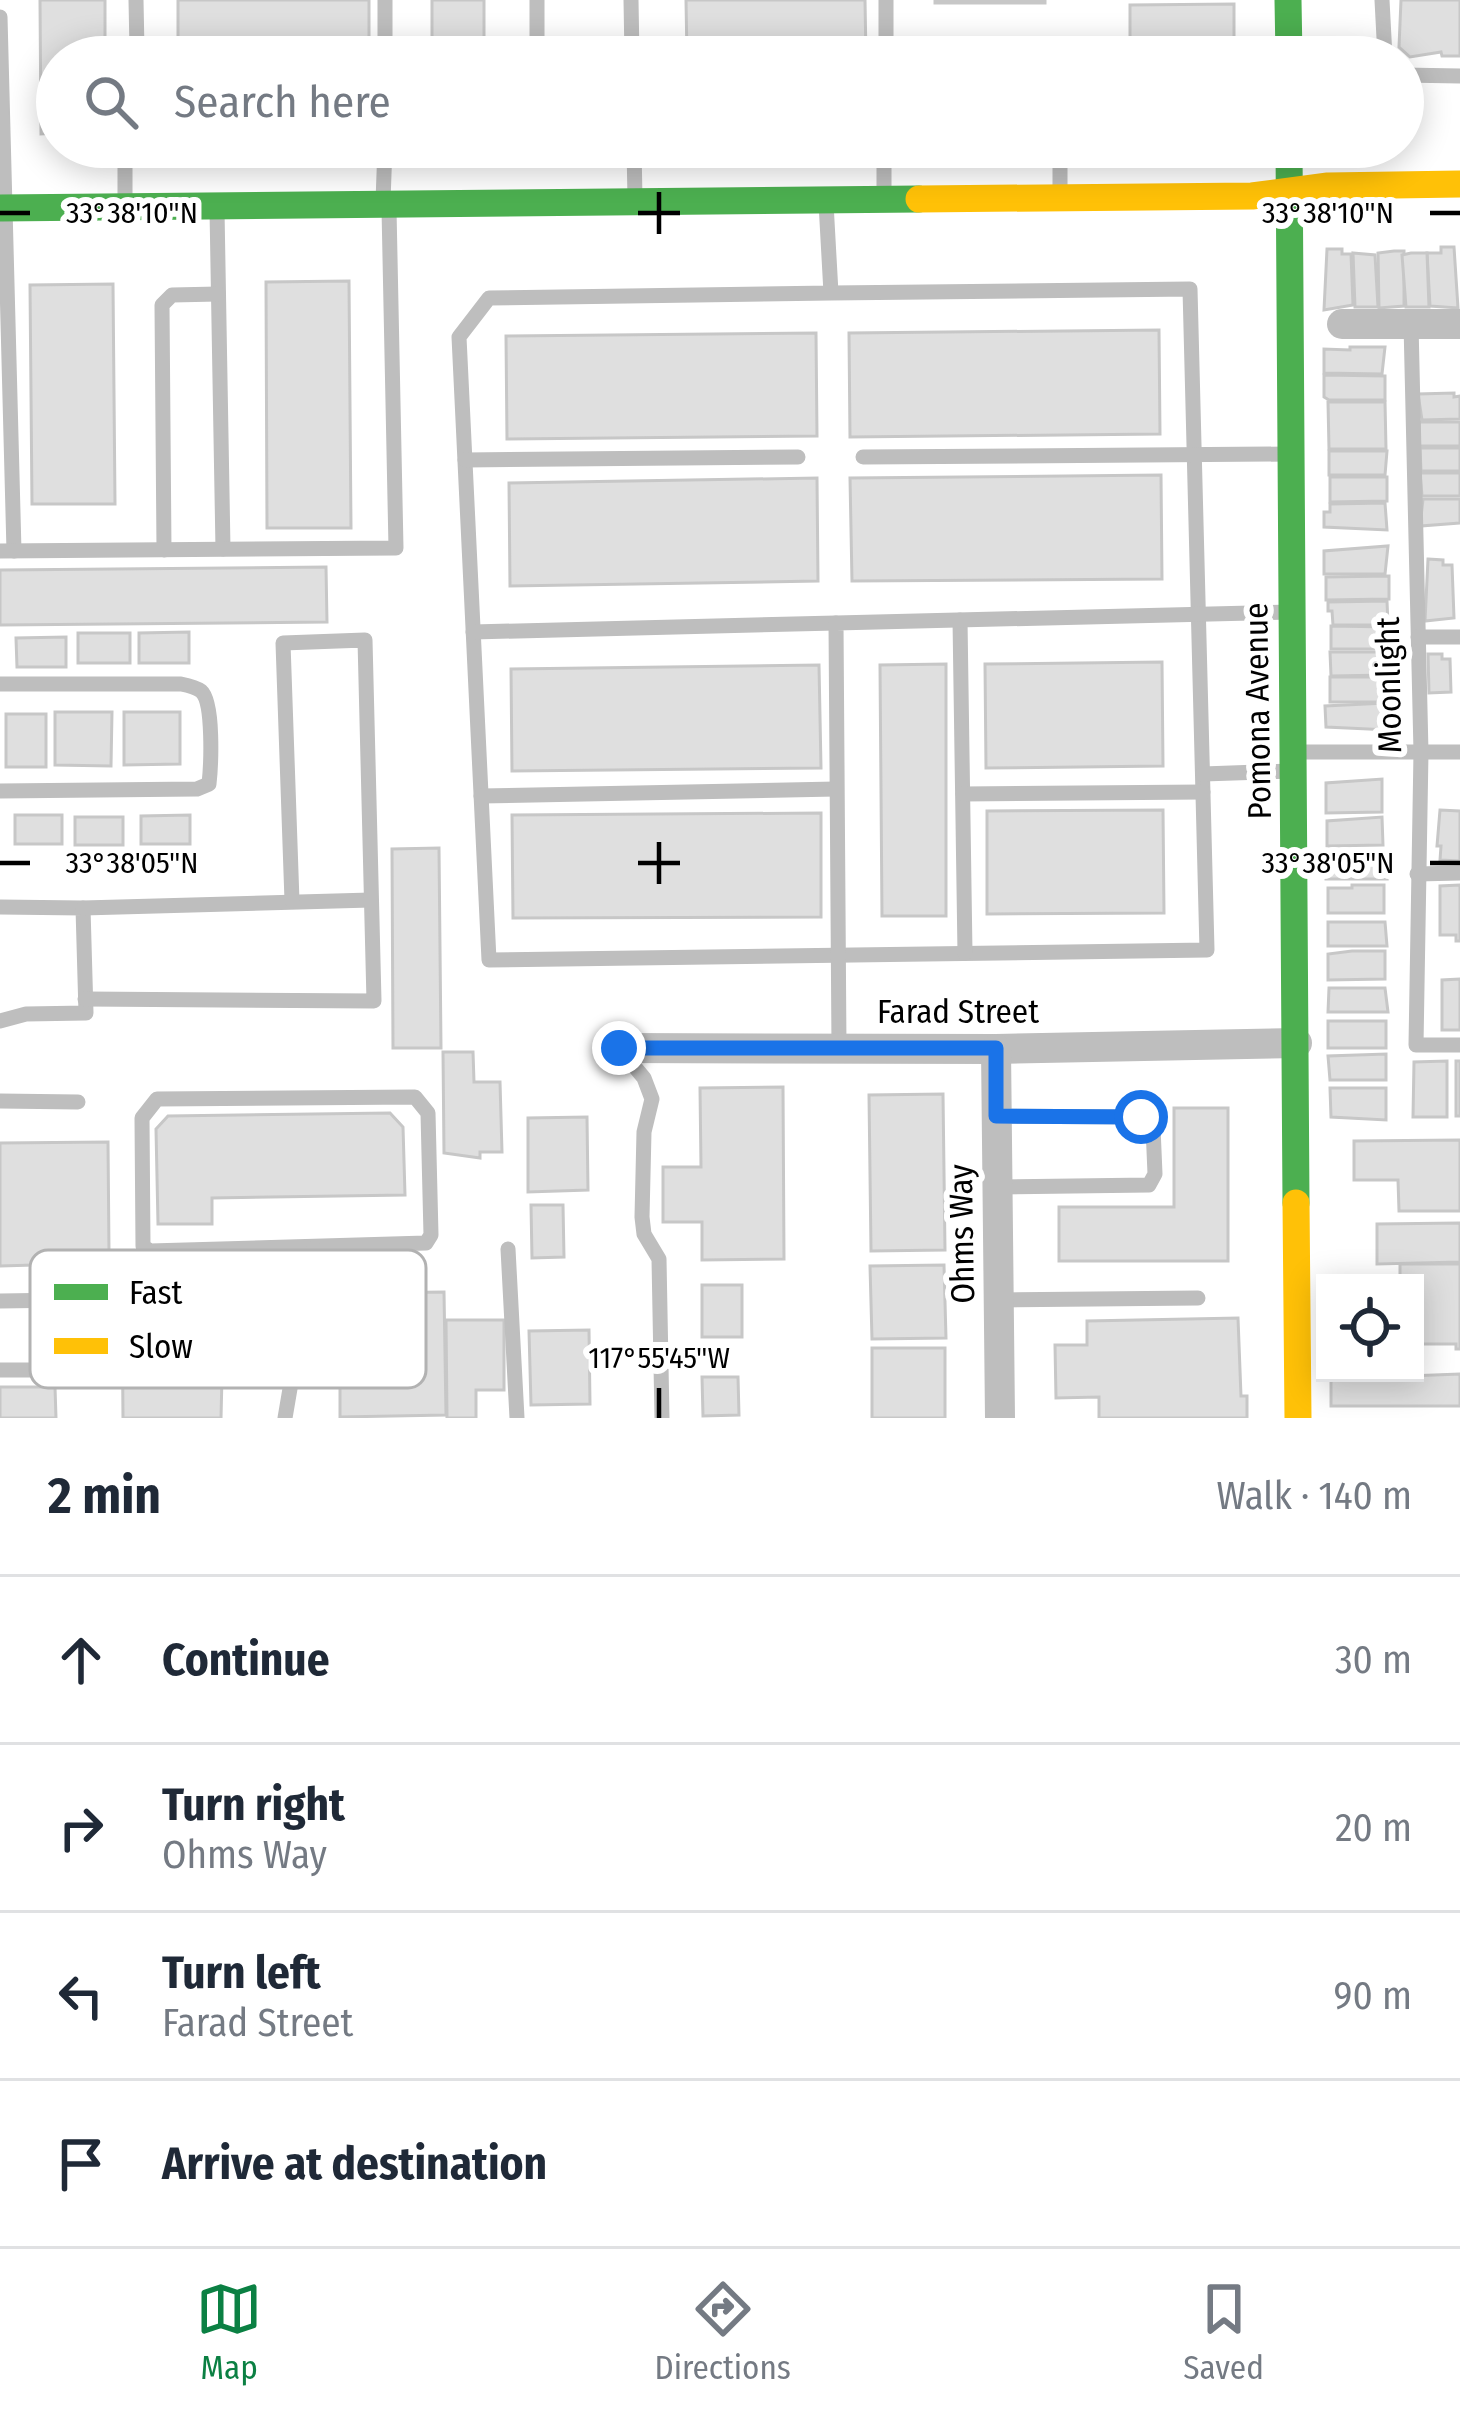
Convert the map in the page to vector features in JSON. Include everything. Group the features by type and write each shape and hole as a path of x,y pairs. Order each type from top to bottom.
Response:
{"street":[{"path":"1288,0 1288,36"},
{"name":"Pomona Avenue","path":"1289,168 1298,1418"},
{"path":"2,208 1252,196 1328,185 1460,184"},
{"path":"1342,324 1460,324"},
{"name":"Farad Street","path":"619,1048 1298,1043"},
{"name":"Ohms Way","path":"996,1048 1000,1418"}],"lane":[{"path":"136,0 137,36"},
{"path":"385,0 386,36"},
{"path":"537,0 537,36"},
{"path":"631,0 632,36"},
{"path":"886,0 886,36"},
{"path":"1382,0 1384,36"},
{"path":"0,17 7,551 396,548 385,168"},
{"path":"1424,75 1460,76"},
{"path":"124,207 125,168"},
{"path":"634,168 635,202"},
{"path":"884,168 884,200"},
{"path":"1060,168 1060,198"},
{"path":"825,200 831,293"},
{"path":"217,206 223,549"},
{"path":"1190,290 1194,454 1208,950 489,960 459,337 489,298 1190,290"},
{"path":"164,550 162,305 172,295 218,294"},
{"name":"Moonlight","path":"1412,324 1421,752 1416,1045 1460,1045"},
{"path":"863,457 1292,454"},
{"path":"465,460 798,457"},
{"path":"473,632 1294,612"},
{"path":"960,620 965,953"},
{"path":"836,623 839,1048"},
{"path":"1418,637 1460,637"},
{"path":"86,999 374,1001 364,640 283,643 292,901"},
{"path":"0,684 182,684 200,689 207,699 212,760 209,784 196,789 0,791"},
{"path":"963,794 1203,783 1295,762 1460,752"},
{"path":"481,796 836,789"},
{"path":"1417,874 1460,874"},
{"path":"0,907 371,900"},
{"path":"0,1021 26,1014 86,1013 83,908"},
{"path":"619,1048 644,1078 652,1099 644,1132 642,1217 644,1234 659,1258 662,1418"},
{"path":"149,1250 143,1246 142,1118 158,1099 415,1097 428,1113 431,1235 426,1243 205,1250"},
{"path":"0,1101 78,1102"},
{"path":"996,1116 1141,1117 1153,1127 1155,1167 1150,1185 998,1186"},
{"path":"508,1249 517,1418"},
{"path":"999,1300 1198,1298"},
{"path":"285,1418 290,1388"}],"building":[{"path":"40,0 105,0 105,36 40,36"},
{"path":"178,0 369,0 369,36 178,36"},
{"path":"432,0 484,0 484,36 432,36"},
{"path":"686,0 865,0 866,36 687,36"},
{"path":"1045,0 1045,3 935,3"},
{"path":"1401,0 1460,0 1460,56 1424,55 1424,36 1399,36"},
{"path":"1234,4 1234,36 1130,36 1130,5"},
{"path":"1441,247 1454,247 1458,308 1430,306 1427,253 1441,253"},
{"path":"1327,249 1351,254 1353,305 1324,310"},
{"path":"1404,251 1404,306 1379,308 1378,253"},
{"path":"1353,253 1375,255 1378,307 1355,307"},
{"path":"1427,253 1429,307 1406,307 1402,255"},
{"path":"349,281 351,528 267,528 266,282"},
{"path":"113,284 115,504 32,504 30,285"},
{"path":"1159,330 1160,434 850,437 849,333"},
{"path":"816,333 817,436 507,439 506,336"},
{"path":"1385,347 1382,374 1324,373 1324,349"},
{"path":"1324,375 1385,376 1385,400 1329,400 1324,397"},
{"path":"1418,394 1460,396 1460,419 1422,420"},
{"path":"1328,402 1385,402 1386,449 1329,449"},
{"path":"1419,422 1460,422 1460,446 1419,446"},
{"path":"1420,448 1460,448 1460,471 1421,471"},
{"path":"1329,451 1387,451 1385,475 1329,475"},
{"path":"1420,473 1460,473 1460,496 1422,496"},
{"path":"1161,475 1162,579 852,581 850,478"},
{"path":"1330,477 1387,477 1387,501 1330,502"},
{"path":"817,478 818,581 510,586 509,483"},
{"path":"1423,499 1460,499 1460,523 1420,526"},
{"path":"1385,503 1387,530 1324,527 1324,512 1330,512 1330,504"},
{"path":"1388,546 1385,574 1324,574 1324,551"},
{"path":"1428,559 1452,565 1454,618 1425,621"},
{"path":"326,567 327,622 0,625 0,570"},
{"path":"1389,576 1389,599 1326,600 1326,577"},
{"path":"1387,601 1388,625 1333,625 1332,611 1328,611 1328,602"},
{"path":"1331,626 1389,627 1389,649 1331,649"},
{"path":"189,632 189,663 139,663 139,633"},
{"path":"78,633 130,633 130,663 78,663"},
{"path":"66,637 66,667 17,667 16,638"},
{"path":"1330,652 1389,652 1389,669 1386,675 1331,676"},
{"path":"1428,654 1450,659 1451,692 1429,693"},
{"path":"1162,662 1163,766 986,768 985,664"},
{"path":"946,664 946,916 882,916 880,665"},
{"path":"819,665 821,768 512,771 511,669"},
{"path":"1330,677 1389,677 1389,702 1330,702"},
{"path":"1386,703 1389,730 1326,727 1325,706"},
{"path":"55,712 112,712 111,766 55,765"},
{"path":"124,712 180,712 180,764 124,765"},
{"path":"6,714 46,714 46,767 6,767"},
{"path":"1382,779 1382,812 1326,813 1326,783"},
{"path":"1163,810 1164,913 987,914 987,811"},
{"path":"1440,810 1460,811 1460,861 1440,860"},
{"path":"821,813 821,917 513,918 512,815"},
{"path":"15,815 62,815 62,844 15,844"},
{"path":"190,815 190,844 141,844 141,816"},
{"path":"75,817 123,817 123,845 75,845"},
{"path":"1382,817 1383,845 1327,846 1327,821"},
{"path":"439,848 441,1048 393,1048 392,849"},
{"path":"1326,854 1383,854 1387,879 1326,879"},
{"path":"1384,885 1384,913 1328,913 1328,888"},
{"path":"1460,885 1460,941 1456,941 1456,935 1440,935 1440,886"},
{"path":"1328,922 1385,922 1387,946 1328,946"},
{"path":"1385,951 1385,979 1328,980 1328,954"},
{"path":"1460,979 1460,1030 1442,1030 1442,980"},
{"path":"1329,988 1385,988 1388,1012 1328,1012"},
{"path":"1328,1021 1386,1021 1386,1048 1328,1048"},
{"path":"443,1052 473,1052 474,1082 500,1082 502,1152 480,1152 480,1158 444,1153"},
{"path":"1386,1054 1386,1080 1330,1080 1328,1056"},
{"path":"1447,1061 1447,1117 1413,1117 1414,1062"},
{"path":"1456,1061 1460,1061 1460,1116 1456,1116"},
{"path":"783,1087 784,1259 702,1260 702,1222 663,1222 663,1167 701,1167 700,1088"},
{"path":"1330,1088 1386,1088 1386,1120 1331,1117"},
{"path":"943,1094 945,1250 871,1251 869,1095"},
{"path":"1174,1108 1228,1108 1228,1261 1059,1261 1059,1207 1174,1207"},
{"path":"390,1113 403,1127 405,1195 212,1198 212,1224 158,1224 156,1129 168,1116"},
{"path":"587,1117 588,1190 528,1192 528,1118"},
{"path":"1460,1140 1460,1211 1399,1211 1398,1180 1354,1180 1354,1141"},
{"path":"108,1142 109,1250 30,1250 30,1265 0,1266 0,1143"},
{"path":"531,1205 563,1205 564,1257 532,1258"},
{"path":"1460,1223 1460,1262 1377,1264 1377,1224"},
{"path":"1400,1264 1460,1264 1460,1349 1456,1344 1424,1344 1424,1274 1400,1274"},
{"path":"944,1265 946,1338 872,1339 870,1266"},
{"path":"702,1285 742,1285 742,1337 702,1337"},
{"path":"426,1292 444,1292 446,1415 340,1417 340,1388 426,1388"},
{"path":"1238,1318 1241,1396 1247,1396 1247,1418 1099,1418 1099,1397 1056,1398 1055,1345 1087,1345 1087,1321"},
{"path":"446,1320 504,1320 504,1390 476,1390 476,1418 447,1418"},
{"path":"589,1330 590,1404 531,1405 529,1331"},
{"path":"872,1348 945,1348 945,1418 872,1418"},
{"path":"1460,1374 1460,1406 1331,1406 1331,1382 1424,1382 1424,1375"},
{"path":"702,1377 738,1377 739,1415 703,1416"},
{"path":"0,1387 55,1388 56,1418 0,1418"},
{"path":"123,1388 222,1388 221,1418 123,1418"}],"traffic: fast":[{"path":"1288,0 1289,36"},
{"path":"1289,168 1296,1203"},
{"path":"0,208 919,199"}],"traffic: slow":[{"path":"919,199 1252,196 1328,186 1460,184"},
{"path":"1296,1203 1298,1418"}],"route":[{"path":"619,1048 996,1048 996,1116 1141,1117"}]}
